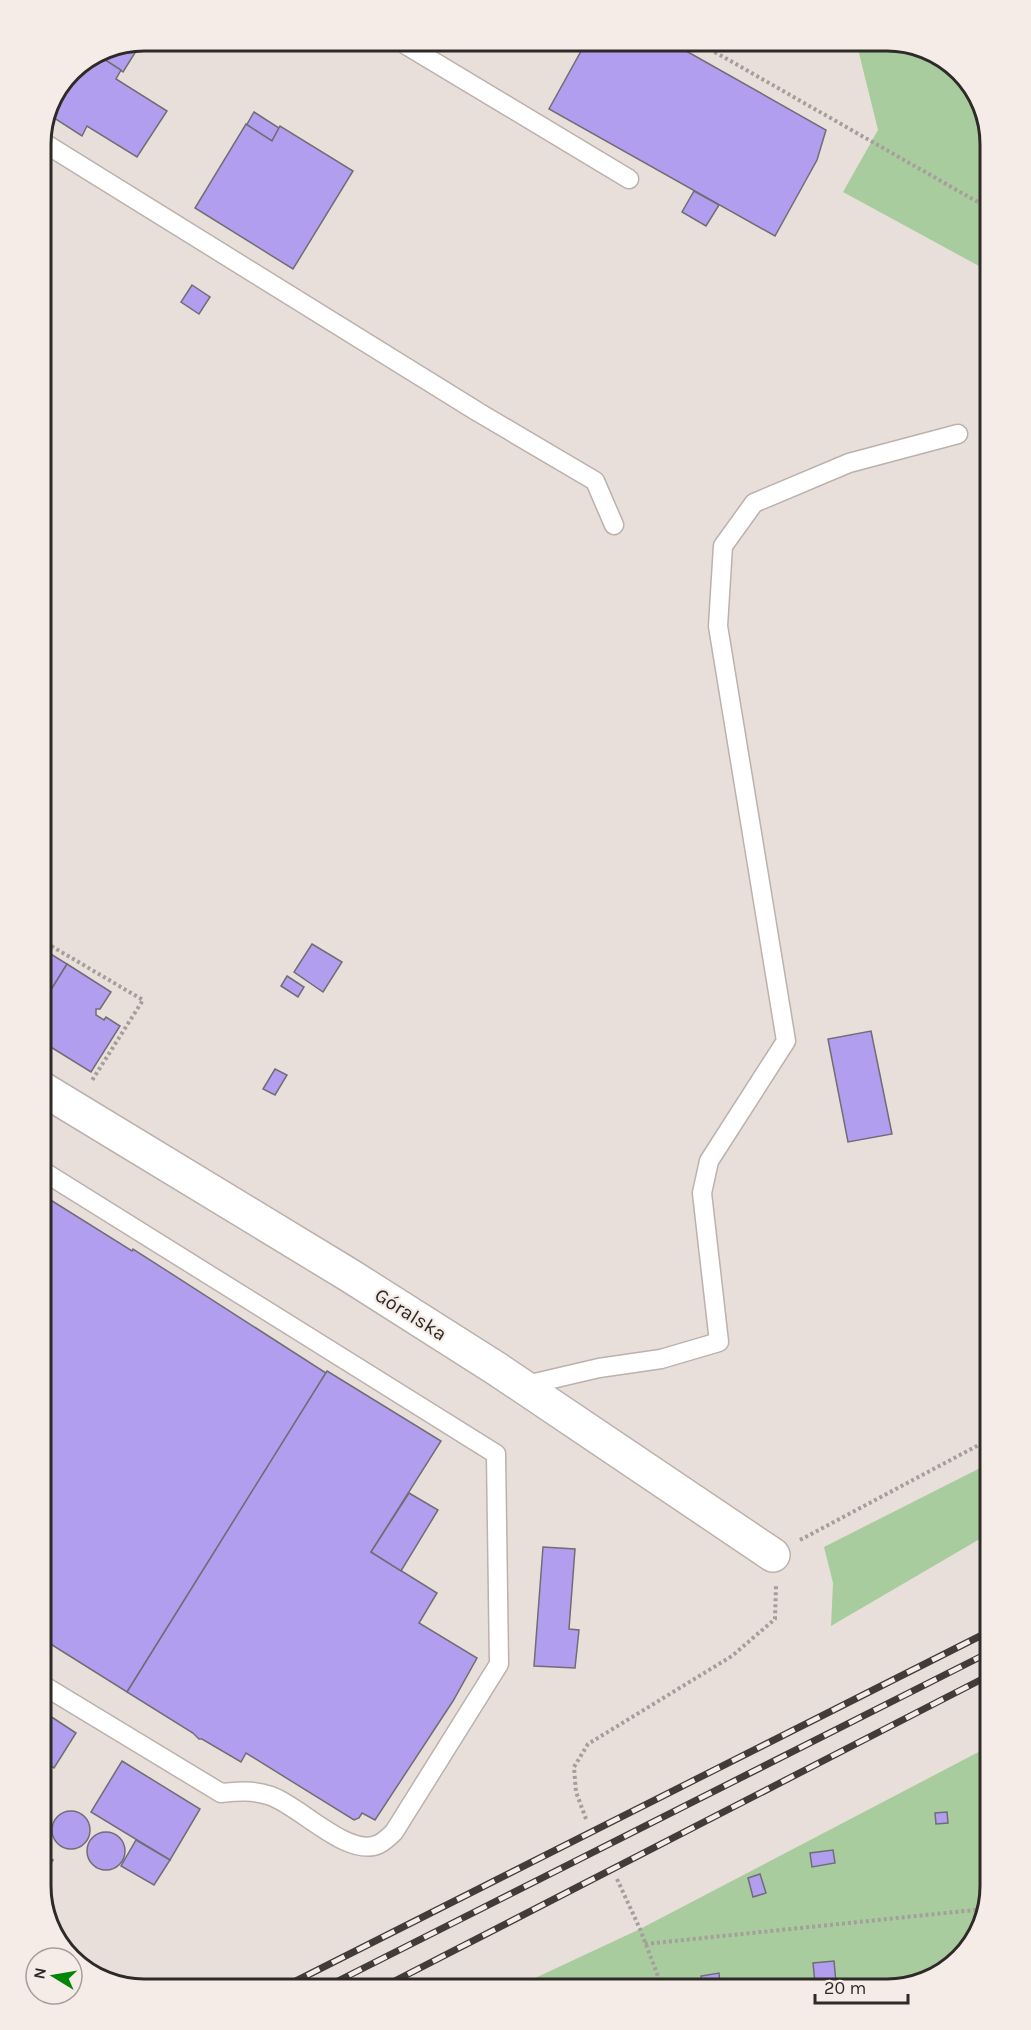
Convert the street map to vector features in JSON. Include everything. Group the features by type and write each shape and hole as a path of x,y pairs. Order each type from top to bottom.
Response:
{"street":[{"name":"Góralska","path":"51,1094 339,1269 522,1386 773,1555"}],"lane":[{"path":"416,51 629,179"},
{"path":"51,147 478,412 595,481 614,525"},
{"path":"522,1386 599,1368 661,1359 719,1342 702,1193 709,1161 786,1041 718,627 723,546 754,502 849,464 958,434"},
{"path":"51,1176 496,1454 499,1664 394,1832 379,1844 365,1847 348,1843 273,1797 246,1790 221,1793 51,1691"}],"path":[{"path":"713,51 980,203"},
{"path":"51,946 143,1000 89,1085"},
{"path":"586,1819 576,1792 574,1767 588,1744 732,1656 775,1619 777,1581 773,1555 980,1444"},
{"path":"617,1879 659,1979"},
{"path":"645,1944 977,1910"}],"green space":[{"path":"858,51 893,51 917,56 939,67 961,87 973,108 980,144 980,267 843,192 878,130"},
{"path":"980,1468 980,1539 831,1626 833,1583 824,1547"},
{"path":"980,1751 980,1886 977,1910 964,1938 953,1952 934,1967 905,1977 887,1979 533,1979 640,1929"}],"building":[{"path":"581,51 686,51 826,130 817,160 775,236 549,109"},
{"path":"136,52 123,72 105,60"},
{"path":"105,60 121,70 116,79 167,111 137,157 87,126 82,136 55,118 70,87 97,63"},
{"path":"254,112 279,128 272,141 246,126"},
{"path":"246,124 272,141 280,126 353,171 293,269 195,208"},
{"path":"694,191 719,205 706,226 682,212"},
{"path":"192,285 210,297 199,314 181,302"},
{"path":"312,944 342,962 323,992 294,972"},
{"path":"51,954 67,964 51,990"},
{"path":"67,964 111,992 100,1009 96,1009 96,1015 104,1020 106,1017 120,1026 91,1072 51,1047 51,990"},
{"path":"287,976 304,987 298,997 281,986"},
{"path":"871,1031 892,1134 848,1142 828,1039"},
{"path":"275,1069 287,1075 275,1095 263,1089"},
{"path":"51,1200 132,1251 133,1249 326,1373 127,1692 51,1644"},
{"path":"327,1371 441,1441 371,1552 437,1593 419,1623 477,1658 453,1701 375,1820 362,1813 354,1820 246,1753 241,1762 199,1739 127,1692"},
{"path":"409,1493 438,1510 401,1571 371,1552"},
{"path":"543,1547 575,1549 569,1629 579,1630 575,1668 534,1666"},
{"path":"51,1717 76,1733 54,1768 51,1766"},
{"path":"122,1761 200,1809 170,1860 91,1812"},
{"path":"71,1811 84,1817 90,1830 84,1843 71,1849 58,1843 52,1830 58,1817"},
{"path":"947,1812 948,1823 936,1824 935,1813"},
{"path":"106,1832 119,1838 125,1851 119,1864 106,1870 93,1864 87,1851 93,1838"},
{"path":"136,1840 170,1860 154,1885 121,1866"},
{"path":"833,1850 835,1863 812,1867 810,1853"},
{"path":"760,1874 766,1893 753,1897 748,1878"},
{"path":"834,1961 836,1979 815,1979 813,1963"},
{"path":"719,1973 720,1979 701,1979 701,1976"}],"railway":[{"path":"300,1979 980,1636"},
{"path":"342,1979 980,1657"},
{"path":"399,1979 980,1680"}]}
